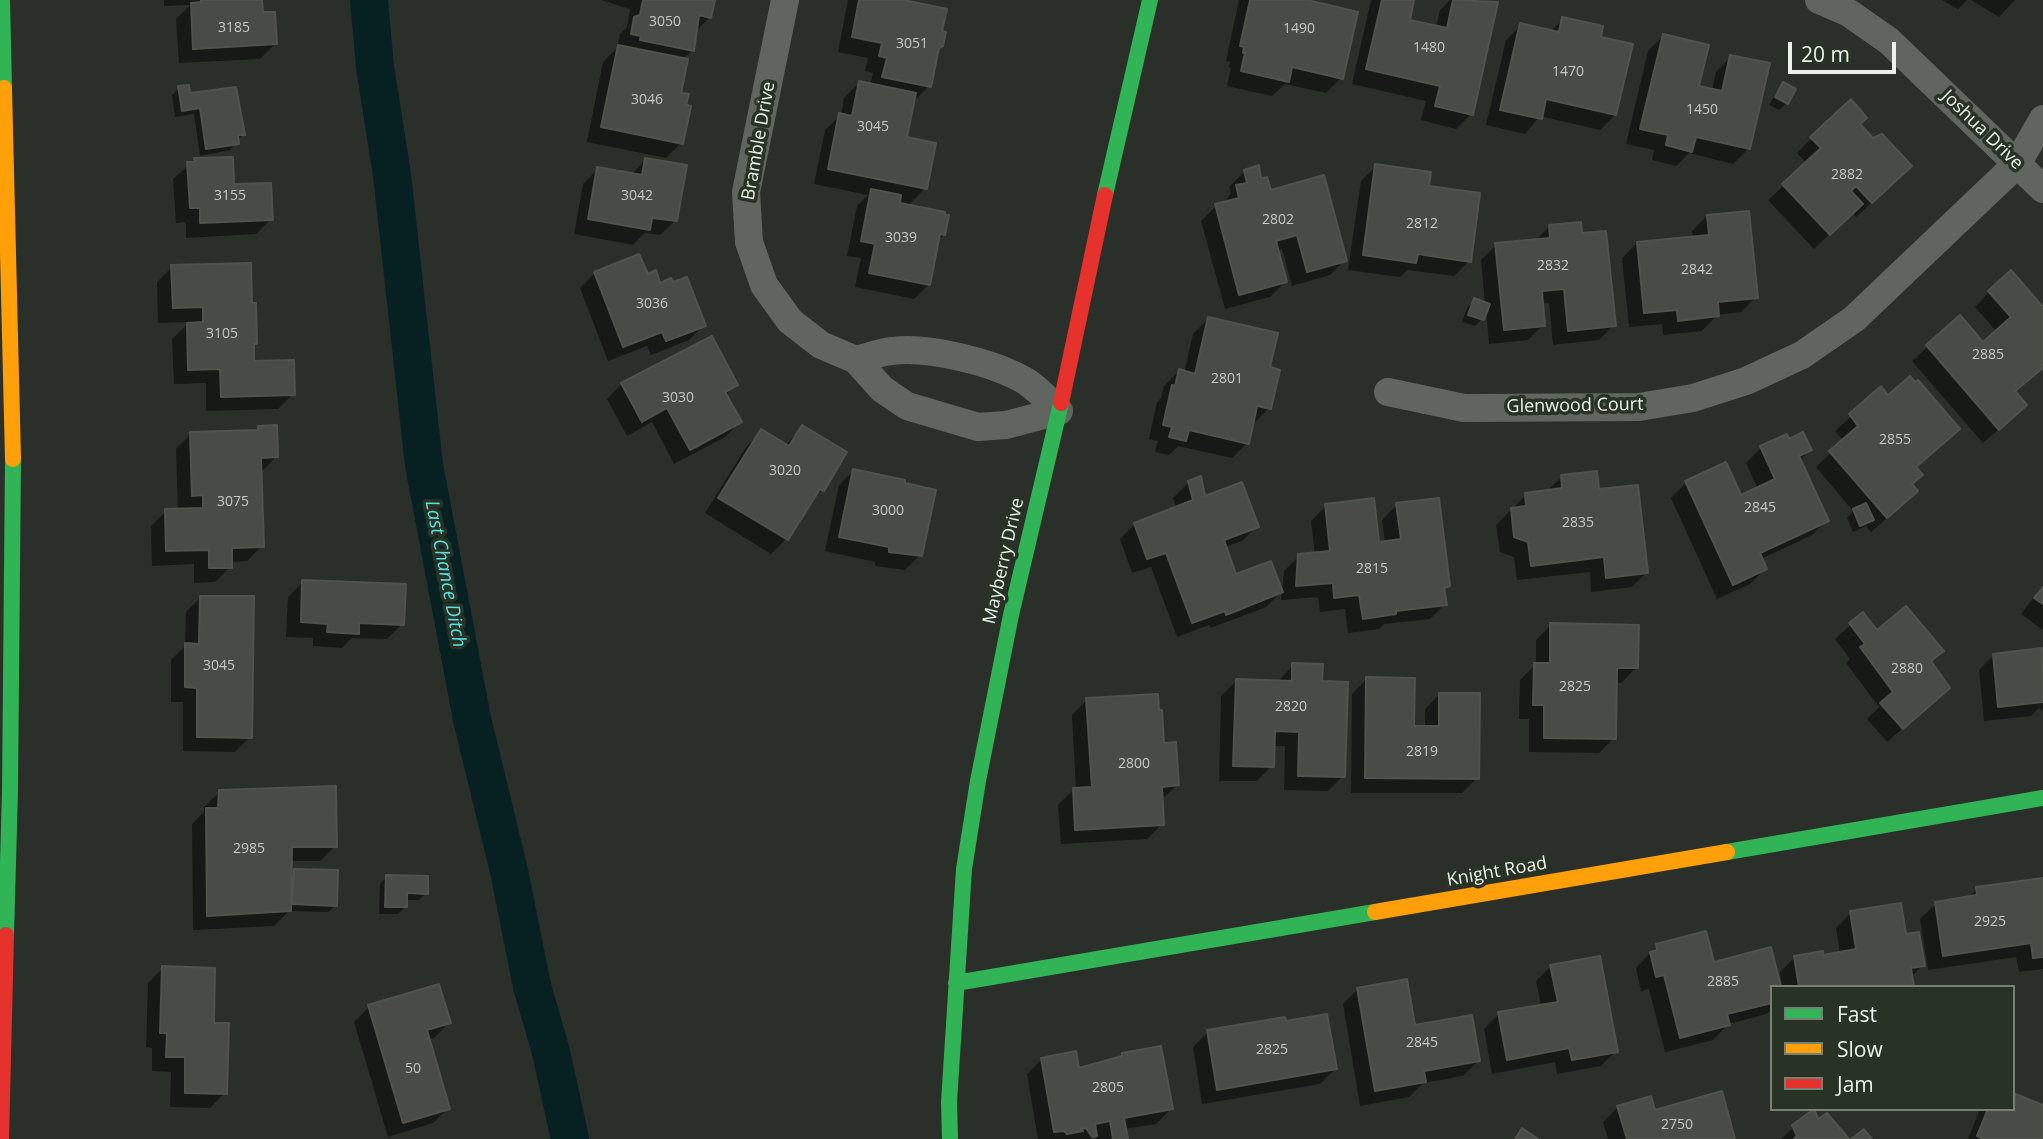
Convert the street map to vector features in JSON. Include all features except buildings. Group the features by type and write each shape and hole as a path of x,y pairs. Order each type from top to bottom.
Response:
{"main road":[{"path":"1,1139 10,790 13,501 2,0"},
{"name":"Mayberry Drive","path":"950,1139 949,1102 964,869 978,781 1011,615 1150,0"},
{"name":"Knight Road","path":"956,983 2043,798"}],"street":[{"name":"Bramble Drive","path":"785,0 746,192 748,242 764,285 790,321 821,345 856,360 882,389 907,406 978,427 1006,425 1059,411"},
{"name":"Joshua Drive","path":"1819,0 1849,13 1889,41 2043,189"},
{"name":"Glenwood Court","path":"1388,392 1464,408 1639,407 1693,398 1746,381 1802,355 1854,319 2017,164 2043,119"},
{"path":"856,360 892,351 914,350 981,362 1029,383 1059,411"}],"waterway":[{"name":"Last Chance Ditch","path":"369,0 375,67 392,175 424,465 472,719 509,871 532,986 551,1052 570,1139"}],"traffic: fast":[{"path":"2,0 4,88"},
{"path":"1105,195 1150,0"},
{"path":"950,1139 949,1102 964,869 978,781 1011,615 1061,403"},
{"path":"6,935 13,459"},
{"path":"1727,852 2043,798"},
{"path":"956,983 1375,912"}],"traffic: slow":[{"path":"4,88 13,459"},
{"path":"1375,912 1727,852"}],"traffic: jam":[{"path":"1061,403 1105,195"},
{"path":"1,1139 6,935"}]}
